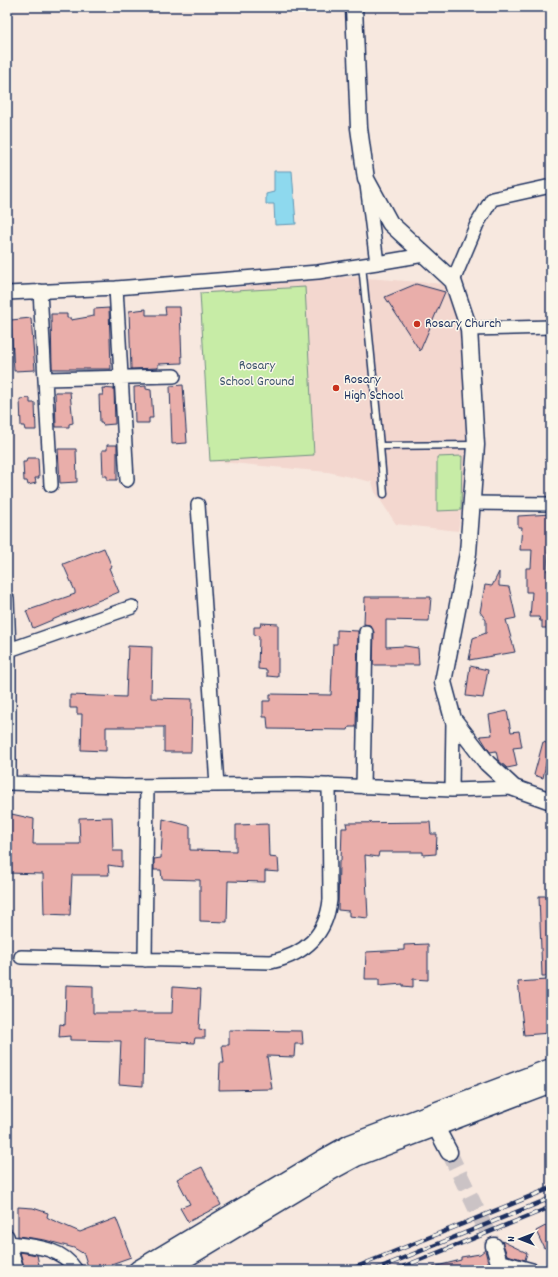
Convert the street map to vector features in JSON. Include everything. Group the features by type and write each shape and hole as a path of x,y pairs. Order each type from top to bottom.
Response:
{"main road":[{"path":"166,1270 338,1167 433,1121 551,1068"},
{"path":"138,1270 350,1144 383,1131 433,1121 551,1083"}],"street":[{"path":"354,7 359,128 377,263"},
{"path":"366,179 390,223 453,281 469,329 476,445 472,503 468,552 443,682 453,719 452,790"},
{"path":"453,281 477,224 492,198 551,186"},
{"path":"7,293 116,288 318,272 424,255"},
{"path":"116,288 127,480"},
{"path":"40,291 51,485"},
{"path":"469,329 551,327"},
{"path":"45,379 174,376"},
{"path":"472,503 551,504"},
{"path":"198,505 216,785"},
{"path":"7,598 10,650 8,783 146,786 329,785 452,790 514,788 551,801"},
{"path":"10,650 132,607"},
{"path":"364,787 366,632"},
{"path":"453,719 487,763 514,788"},
{"path":"21,957 271,962 289,958 320,933 328,917 329,785"},
{"path":"145,960 146,786"},
{"path":"433,1121 449,1152"},
{"path":"16,1270 8,1238 62,1254 70,1261 76,1270"},
{"path":"494,1246 499,1266 532,1270"}],"lane":[{"path":"362,265 384,494"},
{"path":"380,446 476,445"}],"shaded area":[{"name":"Rosary High School","path":"354,277 445,284 461,332 471,444 458,531 396,524 375,492 372,482 328,472 210,461 200,293 304,278"}],"green space":[{"name":"Rosary School Ground","path":"305,287 314,455 210,461 200,293"},
{"path":"462,456 461,510 437,511 437,457"}],"water":[{"path":"274,171 292,171 296,224 275,225 274,204 266,204 266,194 274,192"}],"building":[{"name":"Rosary Church","path":"416,284 445,292 420,351 385,297"},
{"path":"165,307 180,307 182,363 158,364 158,368 131,369 129,311 146,309 146,315 166,315"},
{"path":"109,308 111,369 52,369 51,314 67,314 67,318 71,318 71,320 94,316 94,309"},
{"path":"31,318 35,370 14,371 11,320"},
{"path":"183,385 187,443 172,444 170,386"},
{"path":"146,386 146,389 151,390 153,418 149,418 149,423 135,423 134,387"},
{"path":"102,388 114,389 115,424 103,425 102,422 100,422 99,395 103,395"},
{"path":"55,392 70,392 73,423 69,424 69,427 56,427"},
{"path":"30,398 30,403 35,403 36,430 25,430 24,426 21,426 20,399"},
{"path":"107,445 117,445 117,480 107,480 107,476 103,476 102,450 107,450"},
{"path":"58,449 76,449 77,482 60,483"},
{"path":"27,458 38,458 39,478 35,478 36,483 28,485 27,481 24,481 23,462 26,462"},
{"path":"551,514 551,550 548,550 547,571 551,571 551,628 542,628 542,621 540,621 539,617 530,617 532,592 526,592 526,568 531,568 532,550 520,550 522,527 518,527 518,516"},
{"path":"104,548 112,567 109,568 119,592 33,628 26,611 75,594 63,564"},
{"path":"499,572 499,586 509,587 516,618 506,620 515,652 469,660 473,638 486,633 486,620 480,612 485,585 492,586"},
{"path":"365,597 431,597 429,621 386,620 386,647 405,646 418,648 419,665 373,665 374,632 370,625 364,624"},
{"path":"261,623 278,624 278,677 267,676 267,670 258,669 259,636 254,635 254,627 260,627"},
{"path":"337,630 358,631 356,727 349,727 348,730 268,729 267,717 263,717 263,701 270,701 270,694 331,695 333,644 337,644"},
{"path":"128,646 152,647 151,698 192,699 191,752 164,752 164,727 106,727 106,751 81,750 82,714 77,714 77,708 70,708 70,695 126,697"},
{"path":"470,666 488,670 483,698 466,696"},
{"path":"507,711 511,732 519,731 522,747 513,748 517,766 507,768 498,760 496,751 490,752 480,736 492,735 489,715"},
{"path":"543,742 550,744 543,778 534,775"},
{"path":"7,813 34,819 33,844 80,844 79,818 112,817 113,851 122,851 122,867 108,865 109,875 72,875 70,915 44,914 43,874 7,873"},
{"path":"163,819 190,826 190,850 236,851 236,825 268,824 269,857 278,858 279,872 265,871 265,882 228,881 227,922 200,921 200,880 162,879 161,870 154,870 154,859 161,858"},
{"path":"430,822 431,834 437,834 436,854 423,855 423,852 379,852 378,857 365,855 368,918 349,916 349,911 338,910 339,861 341,861 342,828 347,828 346,823"},
{"path":"539,896 551,896 551,976 542,976"},
{"path":"428,944 428,980 413,979 413,987 403,986 403,984 379,986 379,979 365,979 366,952 404,950 404,945"},
{"path":"547,980 550,1033 524,1035 518,982"},
{"path":"66,985 93,986 93,1013 172,1013 173,987 201,989 199,1029 205,1030 205,1038 195,1038 194,1043 144,1040 143,1086 119,1084 121,1041 70,1040 70,1036 59,1037 60,1024 65,1025"},
{"path":"229,1030 302,1031 303,1044 295,1044 294,1057 267,1056 272,1089 219,1090 220,1063 224,1063 222,1045 229,1045"},
{"path":"202,1167 221,1205 188,1222 180,1208 190,1204 177,1179"},
{"path":"18,1207 33,1208 48,1213 47,1217 50,1219 80,1232 116,1218 131,1257 103,1267 104,1270 89,1270 84,1254 74,1248 45,1240 18,1236"},
{"path":"551,1223 551,1245 544,1248 536,1231"},
{"path":"502,1241 527,1253 525,1260 507,1255"},
{"path":"485,1250 490,1270 433,1270 433,1267 461,1260 461,1257 480,1254"},
{"path":"20,1252 37,1255 40,1270 25,1270"}],"tunnel":[{"path":"449,1152 494,1246"}],"railway":[{"path":"349,1270 551,1188"},
{"path":"374,1270 551,1198"},
{"path":"395,1270 551,1207"}],"place":[{"name":"Rosary Church","path":"417,324"},
{"name":"Rosary High School","path":"336,388"}]}
